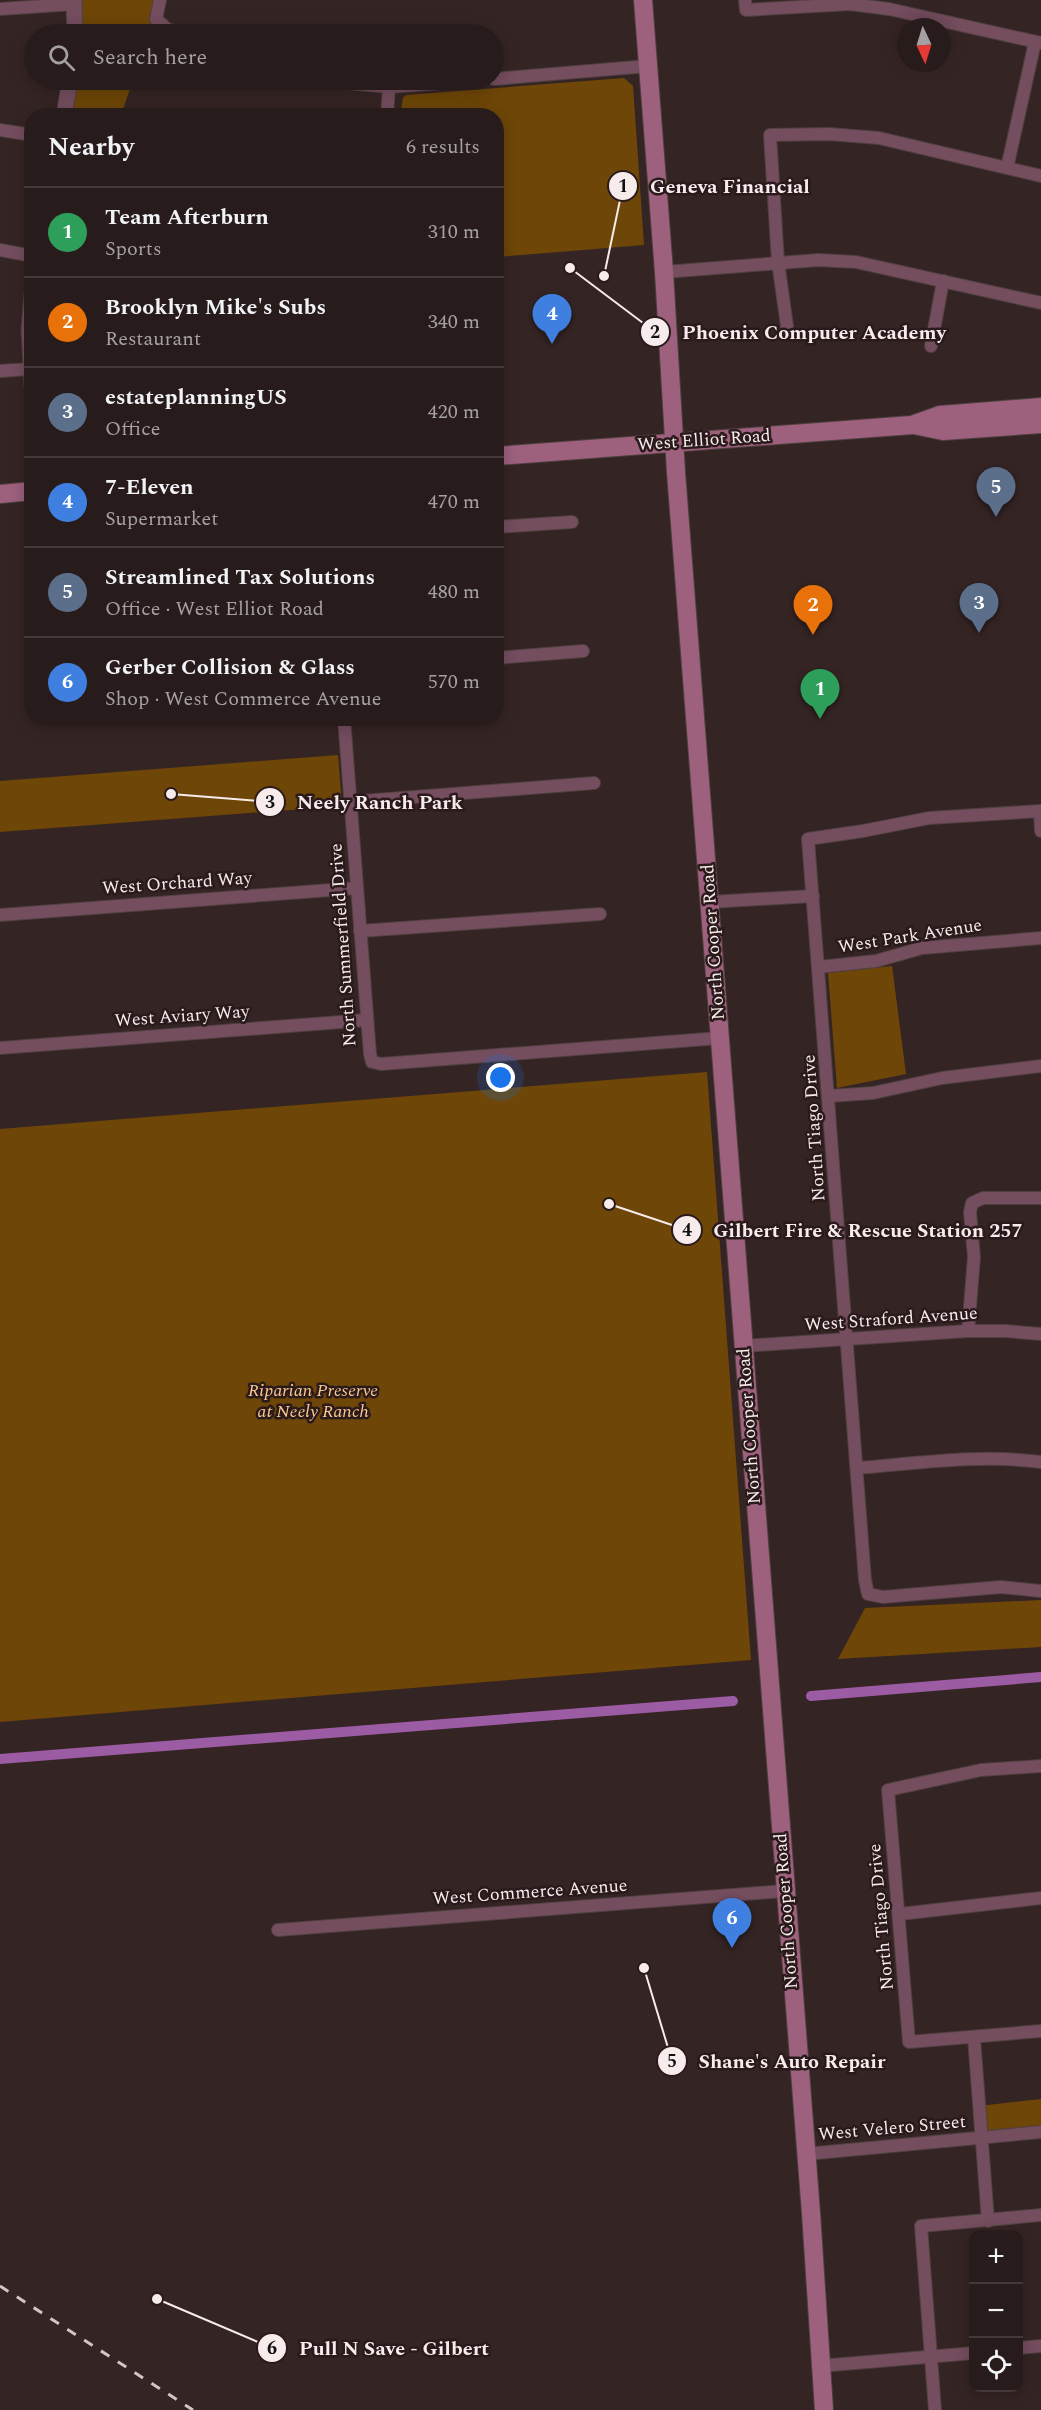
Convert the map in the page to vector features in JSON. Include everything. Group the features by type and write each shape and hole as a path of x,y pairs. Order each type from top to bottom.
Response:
{"main road":[{"name":"North Cooper Road","path":"644,0 674,442 824,2410"},
{"name":"West Elliot Road","path":"912,425 940,415 1041,407"},
{"name":"West Elliot Road","path":"504,455 912,425 942,431 1041,424"},
{"path":"0,494 24,492"}],"street":[{"path":"160,0 156,19 162,24"},
{"path":"0,9 74,2 75,24"},
{"path":"745,5 850,4 889,9 1038,43 1007,168"},
{"path":"504,78 648,66"},
{"path":"65,108 68,90"},
{"path":"388,108 389,90"},
{"path":"0,130 24,134"},
{"path":"788,333 778,262 770,135 829,134 879,138 1041,176"},
{"path":"0,250 24,254"},
{"path":"664,272 778,262 818,260 856,262 1041,303"},
{"path":"931,346 944,281"},
{"path":"0,371 24,369"},
{"path":"504,526 572,522"},
{"path":"504,657 583,651"},
{"name":"North Summerfield Drive","path":"345,726 372,1062 381,1064 720,1038"},
{"path":"350,802 594,783"},
{"name":"North Tiago Drive","path":"1041,831 1040,811 929,818 863,831 808,838 865,1580 868,1594 883,1597 1001,1587 1041,1591"},
{"name":"West Orchard Way","path":"0,915 357,888"},
{"path":"710,902 813,896"},
{"path":"360,931 600,914"},
{"name":"West Park Avenue","path":"819,967 876,961 922,948 1041,938"},
{"name":"West Aviary Way","path":"0,1048 367,1020"},
{"path":"829,1096 873,1093 942,1078 1041,1066"},
{"path":"968,1331 974,1257 970,1212 972,1203 983,1198 1041,1198"},
{"name":"West Straford Avenue","path":"743,1346 968,1331 1041,1334"},
{"path":"858,1468 968,1459 1041,1462"},
{"name":"North Tiago Drive","path":"974,2038 909,2042 888,1790 981,1770 1041,1766"},
{"name":"West Commerce Avenue","path":"278,1930 784,1891"},
{"path":"900,1914 1041,1898"},
{"path":"988,2221 974,2038 1041,2031"},
{"name":"West Velero Street","path":"806,2154 1041,2132"},
{"path":"935,2410 921,2226 1041,2215"},
{"path":"1023,2348 1041,2346"},
{"path":"820,2366 969,2354"}],"green space":[{"path":"74,0 160,0 153,24 75,24"},
{"path":"624,78 633,86 644,245 504,256 504,108 401,108 403,97 407,95 504,90 504,87"},
{"path":"68,90 130,90 123,108 65,108"},
{"path":"338,755 342,806 0,832 0,781"},
{"path":"892,966 906,1074 837,1088 828,973"},
{"name":"Riparian Preserve at Neely Ranch","path":"707,1072 751,1660 0,1722 0,1129"},
{"path":"1041,1600 1041,1647 838,1659 865,1608"},
{"path":"1041,2099 1041,2132 982,2139 979,2106"}],"waterway":[{"path":"811,1696 1041,1677"},
{"path":"0,1759 733,1701"}],"railway":[{"path":"0,2286 193,2410"}],"place":[{"name":"Phoenix Computer Academy","path":"570,268"},
{"name":"Geneva Financial","path":"604,276"},
{"name":"7-Eleven","path":"552,344"},
{"name":"Streamlined Tax Solutions","path":"996,517"},
{"name":"estateplanningUS","path":"979,633"},
{"name":"Brooklyn Mike's Subs","path":"813,635"},
{"name":"Team Afterburn","path":"820,719"},
{"name":"Neely Ranch Park","path":"171,794"},
{"name":"Gilbert Fire & Rescue Station 257","path":"609,1204"},
{"name":"Gerber Collision & Glass","path":"732,1948"},
{"name":"Shane's Auto Repair","path":"644,1968"},
{"name":"Pull N Save - Gilbert","path":"157,2299"}]}
